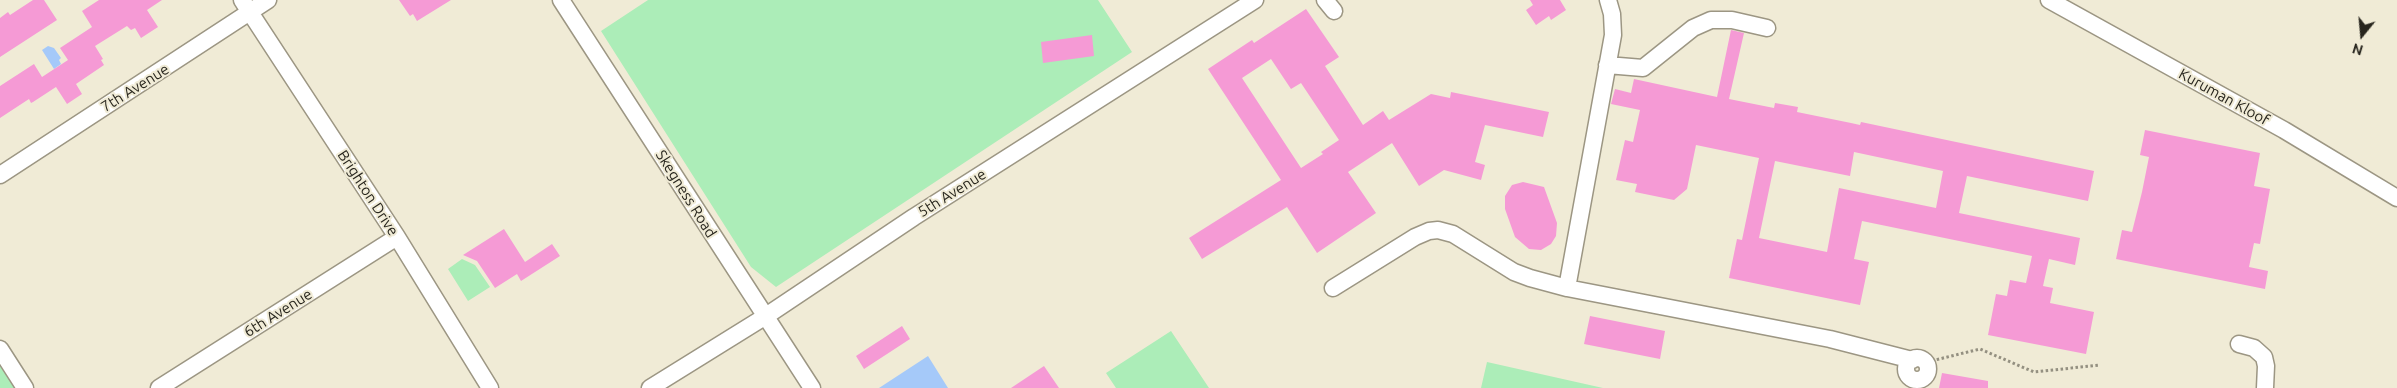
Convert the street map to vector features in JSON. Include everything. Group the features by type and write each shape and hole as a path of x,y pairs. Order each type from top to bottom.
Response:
{"street":[{"name":"7th Avenue","path":"0,175 183,58 246,6 268,0"},
{"name":"Skegness Road","path":"561,0 812,388"},
{"name":"5th Avenue","path":"650,388 766,316 914,217 1255,0"},
{"path":"1567,288 1613,36 1612,14 1608,0"},
{"name":"Kuruman Kloof","path":"2049,0 2276,126 2397,198"},
{"name":"Brighton Drive","path":"246,6 397,237 490,388"},
{"path":"1608,65 1643,68 1693,28 1711,20 1732,20 1767,28"},
{"path":"1333,288 1415,237 1429,230 1438,230 1453,234 1514,272 1535,280 1567,288 1830,339 1919,361"},
{"name":"6th Avenue","path":"159,388 397,237"},
{"path":"2240,344 2260,352 2265,361 2263,384"},
{"path":"0,349 25,388"},
{"path":"1914,383 1906,368 1919,361"}],"path":[{"path":"1919,361 1980,349 2034,372 2100,365"}],"green space":[{"path":"648,0 1098,0 1132,52 776,287 751,267 601,31"},
{"path":"462,259 475,265 490,287 468,301 448,269"},
{"path":"1171,331 1209,388 1116,388 1106,373"},
{"path":"1487,362 1603,388 1481,388"},
{"path":"0,363 17,388 0,388"}],"water":[{"path":"48,46 54,48 61,58 59,60 61,64 54,69 42,50"},
{"path":"928,356 948,388 879,388"}],"building":[{"path":"33,0 44,0 57,20 0,57 0,18 8,12 10,15"},
{"path":"99,0 162,0 147,10 158,27 141,38 135,28 131,30 127,26 95,46 103,59 101,60 104,65 76,84 82,94 67,104 56,87 31,103 29,99 0,118 0,86 34,64 42,77 68,60 60,48 92,27 82,11"},
{"path":"399,0 451,0 417,21 413,14 410,16"},
{"path":"1530,0 1560,0 1566,10 1551,20 1549,16 1536,25 1526,10 1533,5"},
{"path":"1306,9 1339,57 1325,66 1363,125 1383,111 1389,120 1431,94 1450,98 1451,92 1549,112 1543,137 1485,125 1475,162 1485,165 1481,180 1444,170 1419,186 1392,143 1348,172 1376,213 1317,253 1287,207 1202,259 1189,238 1281,180 1208,69 1252,40 1254,43","holes":["1271,59 1291,89 1301,83 1339,140 1321,152 1323,154 1301,168 1242,78"]},
{"path":"1731,30 1744,33 1729,99 1774,108 1775,103 1798,107 1797,112 1860,125 1861,122 2094,171 2088,201 1967,176 1959,213 2080,238 2075,265 2049,259 2043,286 2053,288 2050,303 2094,312 2086,354 1988,335 1996,294 2007,296 2010,280 2026,283 2032,256 1862,221 1854,259 1869,262 1860,305 1729,278 1737,239 1742,240 1759,158 1696,145 1687,189 1674,200 1635,192 1637,184 1616,180 1625,140 1633,142 1640,110 1611,104 1615,89 1631,93 1634,79 1717,97","holes":["1854,152 1943,171 1936,208 1839,188 1827,252 1759,238 1775,161 1850,176"]},
{"path":"1092,35 1094,56 1043,63 1041,42"},
{"path":"2145,130 2260,153 2254,186 2270,189 2260,244 2254,243 2249,267 2268,271 2265,289 2116,259 2122,230 2132,232 2142,192 2149,157 2140,155"},
{"path":"1523,182 1544,187 1557,223 1556,236 1551,244 1541,250 1529,249 1515,237 1505,209 1505,196 1512,185"},
{"path":"504,229 525,262 552,244 560,256 521,281 517,274 495,288 477,261 463,255"},
{"path":"1590,316 1665,331 1660,359 1584,344"},
{"path":"902,326 910,339 864,369 856,356"},
{"path":"1044,366 1059,388 1011,388"},
{"path":"1942,373 1988,381 1988,388 1939,388"}]}
